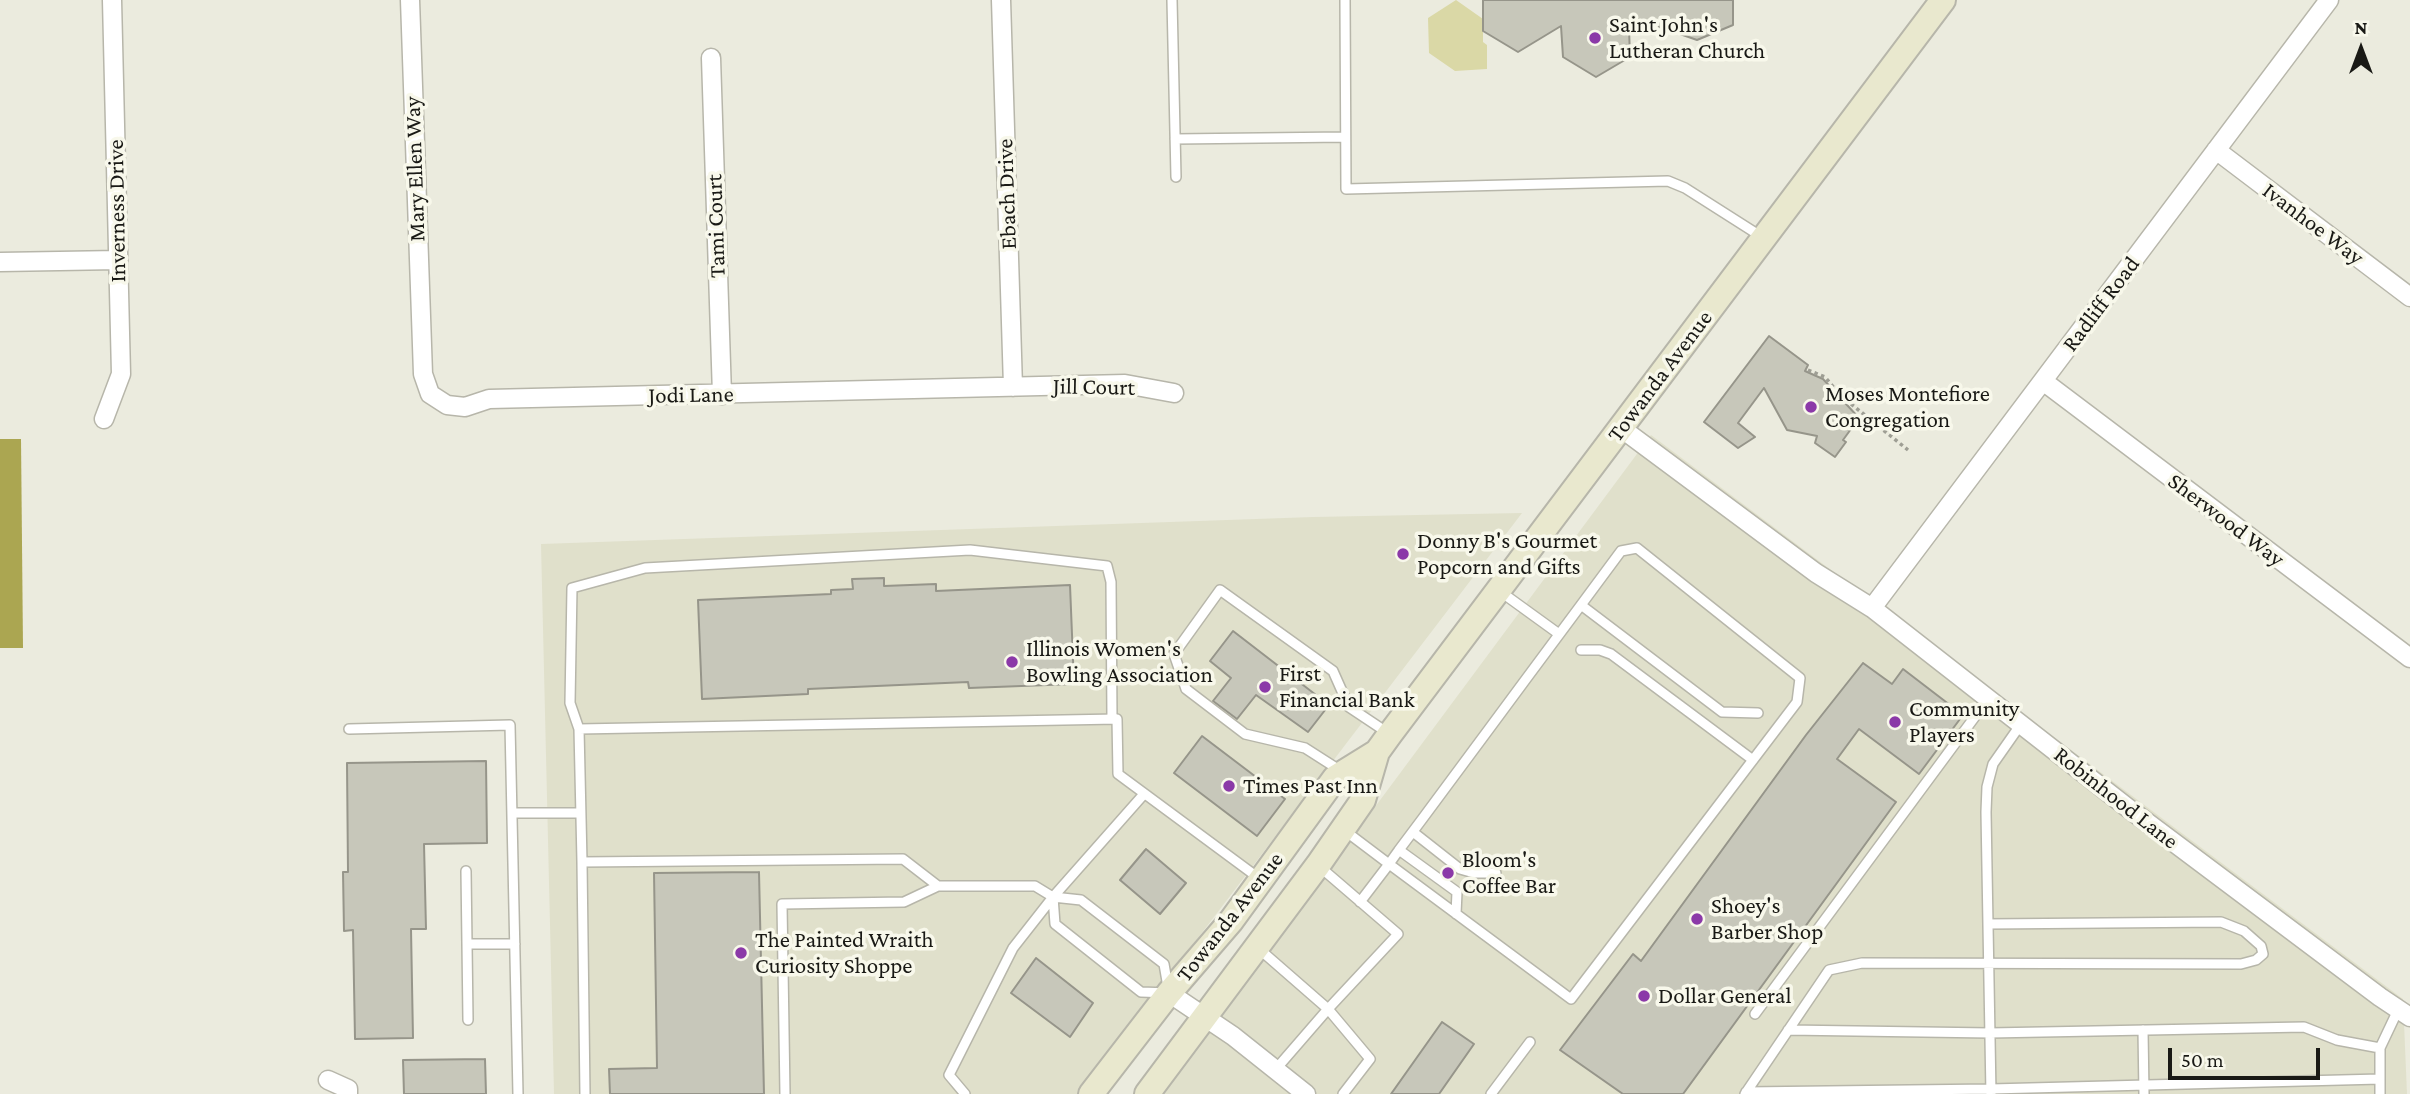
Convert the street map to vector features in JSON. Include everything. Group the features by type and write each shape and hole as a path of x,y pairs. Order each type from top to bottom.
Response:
{"main road":[{"name":"Towanda Avenue","path":"1091,1094 1169,993 1231,921 1335,778 1383,743 1943,0"},
{"name":"Towanda Avenue","path":"1147,1094 1318,865 1363,800 1383,743"}],"street":[{"name":"Inverness Drive","path":"104,419 121,374 112,0"},
{"name":"Mary Ellen Way","path":"410,0 420,339"},
{"name":"Ebach Drive","path":"1001,0 1013,387"},
{"name":"Radliff Road","path":"1872,608 2329,0"},
{"name":"Tami Court","path":"710,58 722,395"},
{"name":"Ivanhoe Way","path":"2216,150 2410,297"},
{"path":"0,262 118,260"},
{"name":"Jodi Lane","path":"420,339 423,378 430,394 447,405 466,407 489,399 1013,387"},
{"name":"Sherwood Way","path":"2043,381 2410,658"},
{"name":"Jill Court","path":"1013,387 1125,384 1174,393"},
{"name":"Robinhood Lane","path":"1621,428 1816,573 1872,608 2128,808 2404,1014"},
{"path":"1169,993 1276,1069 1306,1094"},
{"path":"328,1080 348,1089 348,1094"}],"lane":[{"path":"1172,0 1176,177"},
{"path":"1345,0 1346,189 1668,181 1685,188 1764,238"},
{"path":"1175,139 1345,136"},
{"path":"1343,829 1388,864 1571,999 1797,702 1800,678 1637,548 1621,551 1413,832 1388,864 1360,902"},
{"path":"585,1094 579,729 570,703 572,588 645,569 970,551 1107,566 1111,582 1112,719"},
{"path":"1367,788 1305,748 1245,734 1185,689 1174,654 1220,590 1332,671 1349,707 1383,743"},
{"path":"1498,590 1559,634"},
{"path":"1581,605 1723,712 1758,713"},
{"path":"1581,650 1600,650 1611,654 1753,760"},
{"path":"1755,1014 1988,699"},
{"path":"579,729 1117,719 1118,774 1261,880"},
{"path":"1991,1092 1987,786 1993,764 2021,724"},
{"path":"349,729 510,725 518,1094"},
{"path":"965,1094 949,1075 1013,948 1053,897 1144,794"},
{"path":"512,813 580,813"},
{"path":"1413,832 1460,869 1474,873 1496,873"},
{"path":"1399,850 1457,892 1456,914"},
{"path":"582,862 903,859 938,886"},
{"path":"1276,1069 1398,934 1318,865"},
{"path":"466,871 468,1020"},
{"path":"785,1094 782,904 904,902 938,886 1035,886 1053,897 1081,900 1164,964 1169,993 1142,992 1055,924 1053,897"},
{"path":"1745,1093 1829,970 1862,963 2241,964 2256,960 2263,954 2261,946 2244,930 2221,922 1988,924"},
{"path":"467,944 515,944"},
{"path":"1257,947 1328,1009 1370,1059 1343,1094"},
{"path":"2379,1094 2379,1048 2404,1014"},
{"path":"1788,1030 1990,1033 2304,1027 2337,1040 2379,1048"},
{"path":"2143,1030 2144,1090"},
{"path":"1491,1094 1530,1042"},
{"path":"1745,1093 2144,1090 2379,1079"}],"path":[{"path":"1808,370 1825,377 1840,395 1908,450"}],"shaded area":[{"path":"1456,0 1483,19 1487,69 1455,71 1429,53 1428,18"},
{"path":"1651,435 2403,999 2407,1094 1162,1094"},
{"path":"0,439 21,439 23,648 0,648"},
{"path":"1522,513 1079,1094 554,1094 541,544 1313,517"}],"building":[{"name":"Saint John's Lutheran Church","path":"1483,0 1733,0 1733,25 1697,40 1660,27 1629,28 1630,57 1596,77 1563,57 1561,26 1518,52 1483,31"},
{"name":"Moses Montefiore Congregation","path":"1769,336 1808,365 1805,371 1823,379 1859,418 1835,457 1815,443 1817,436 1787,430 1764,388 1738,423 1755,437 1738,448 1704,422"},
{"path":"884,578 884,586 936,584 936,591 1070,585 1074,684 969,688 968,682 808,689 808,694 702,699 698,600 831,594 831,590 853,589 852,579"},
{"name":"First Financial Bank","path":"1233,631 1329,705 1308,732 1256,695 1237,719 1213,701 1231,678 1210,661"},
{"path":"1863,663 1892,684 1903,669 1963,715 1919,774 1859,729 1837,759 1896,802 1683,1094 1623,1094 1560,1050 1633,954 1641,961 1806,735"},
{"name":"Times Past Inn","path":"1202,736 1285,799 1257,836 1174,773"},
{"path":"486,761 487,843 424,844 426,929 411,929 413,1038 355,1039 353,930 344,931 343,872 348,872 347,763"},
{"path":"1146,849 1186,883 1160,914 1120,880"},
{"path":"759,872 764,1094 610,1094 609,1069 657,1068 654,873"},
{"path":"1036,958 1093,1003 1070,1037 1011,993"},
{"path":"1442,1022 1474,1044 1439,1094 1391,1094"},
{"path":"485,1059 486,1094 404,1094 403,1060"}],"place":[{"name":"Saint John's Lutheran Church","path":"1595,38"},
{"name":"Moses Montefiore Congregation","path":"1811,407"},
{"name":"Donny B's Gourmet Popcorn and Gifts","path":"1403,554"},
{"name":"Illinois Women's Bowling Association","path":"1012,662"},
{"name":"First Financial Bank","path":"1265,687"},
{"name":"Community Players","path":"1895,722"},
{"name":"Times Past Inn","path":"1229,786"},
{"name":"Bloom's Coffee Bar","path":"1448,873"},
{"name":"Shoey's Barber Shop","path":"1697,919"},
{"name":"The Painted Wraith Curiosity Shoppe","path":"741,953"},
{"name":"Dollar General","path":"1644,996"}]}
